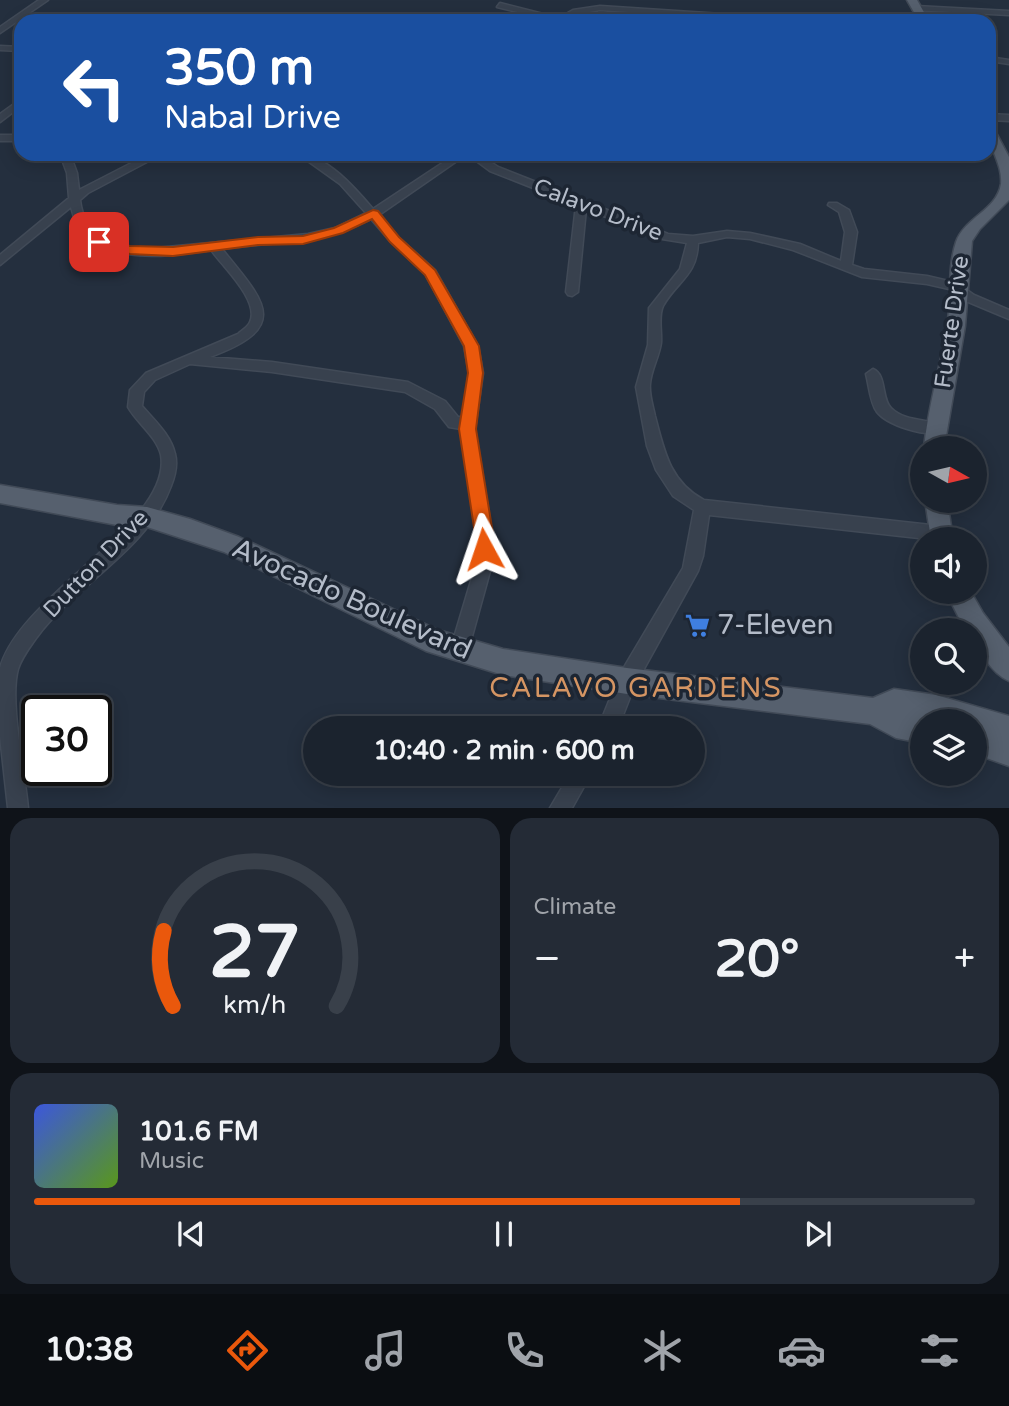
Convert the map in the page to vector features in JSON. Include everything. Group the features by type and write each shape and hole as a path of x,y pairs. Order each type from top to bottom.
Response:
{"main road":[{"name":"Fuerte Drive","path":"935,436 956,330 961,258 966,237 1007,197 1007,170 996,147"},
{"name":"Avocado Boulevard","path":"0,494 117,515 147,517 231,544 382,618 459,651 518,665 627,681 874,710 896,725 910,728"},
{"path":"964,604 974,622 1009,668"},
{"name":"Avocado Boulevard","path":"874,710 894,702 936,708 1009,729"},
{"path":"987,745 1009,752"}],"street":[{"path":"24,14 44,0"},
{"path":"914,4 1009,13"},
{"path":"500,5 534,14"},
{"path":"572,14 600,8 674,14"},
{"path":"0,119 14,108"},
{"path":"69,161 73,202 88,233 105,244 130,250 173,252 258,241 303,240 338,230 373,213 451,161"},
{"path":"0,261 98,183 143,161"},
{"path":"313,161 344,182 394,239 431,273 471,346 475,373 468,423 471,465 484,534 484,564 459,651"},
{"name":"Calavo Drive","path":"482,161 494,169 666,237 693,240 727,234 750,236 796,247 846,268 875,276 927,280 953,286 960,292 1009,315"},
{"path":"572,292 582,204"},
{"path":"833,205 844,210 851,232 846,268"},
{"path":"693,240 694,255 690,265 655,308 653,351 645,372 643,388 654,450 666,476 688,501 702,507 910,532"},
{"name":"Dutton Drive","path":"18,807 6,689 9,665 23,642 49,612 147,517 166,479 169,462 164,446 135,407 134,394 140,384 155,373 242,338 254,325 259,314 258,305 214,246"},
{"path":"190,361 272,367 408,387 440,405 454,423 468,423"},
{"path":"873,374 882,408 886,412 900,421 935,428"},
{"path":"613,716 627,681 690,571 695,556 702,507"},
{"path":"560,807 573,786"}],"place":[{"name":"7-Eleven","path":"697,625"}],"district":[{"name":"CALAVO GARDENS","path":"636,688"}],"route":[{"path":"99,242 130,250 173,252 241,242 303,240 333,233 373,213 376,215 394,239 431,273 458,317 471,346 475,373 468,429 484,549"}]}
